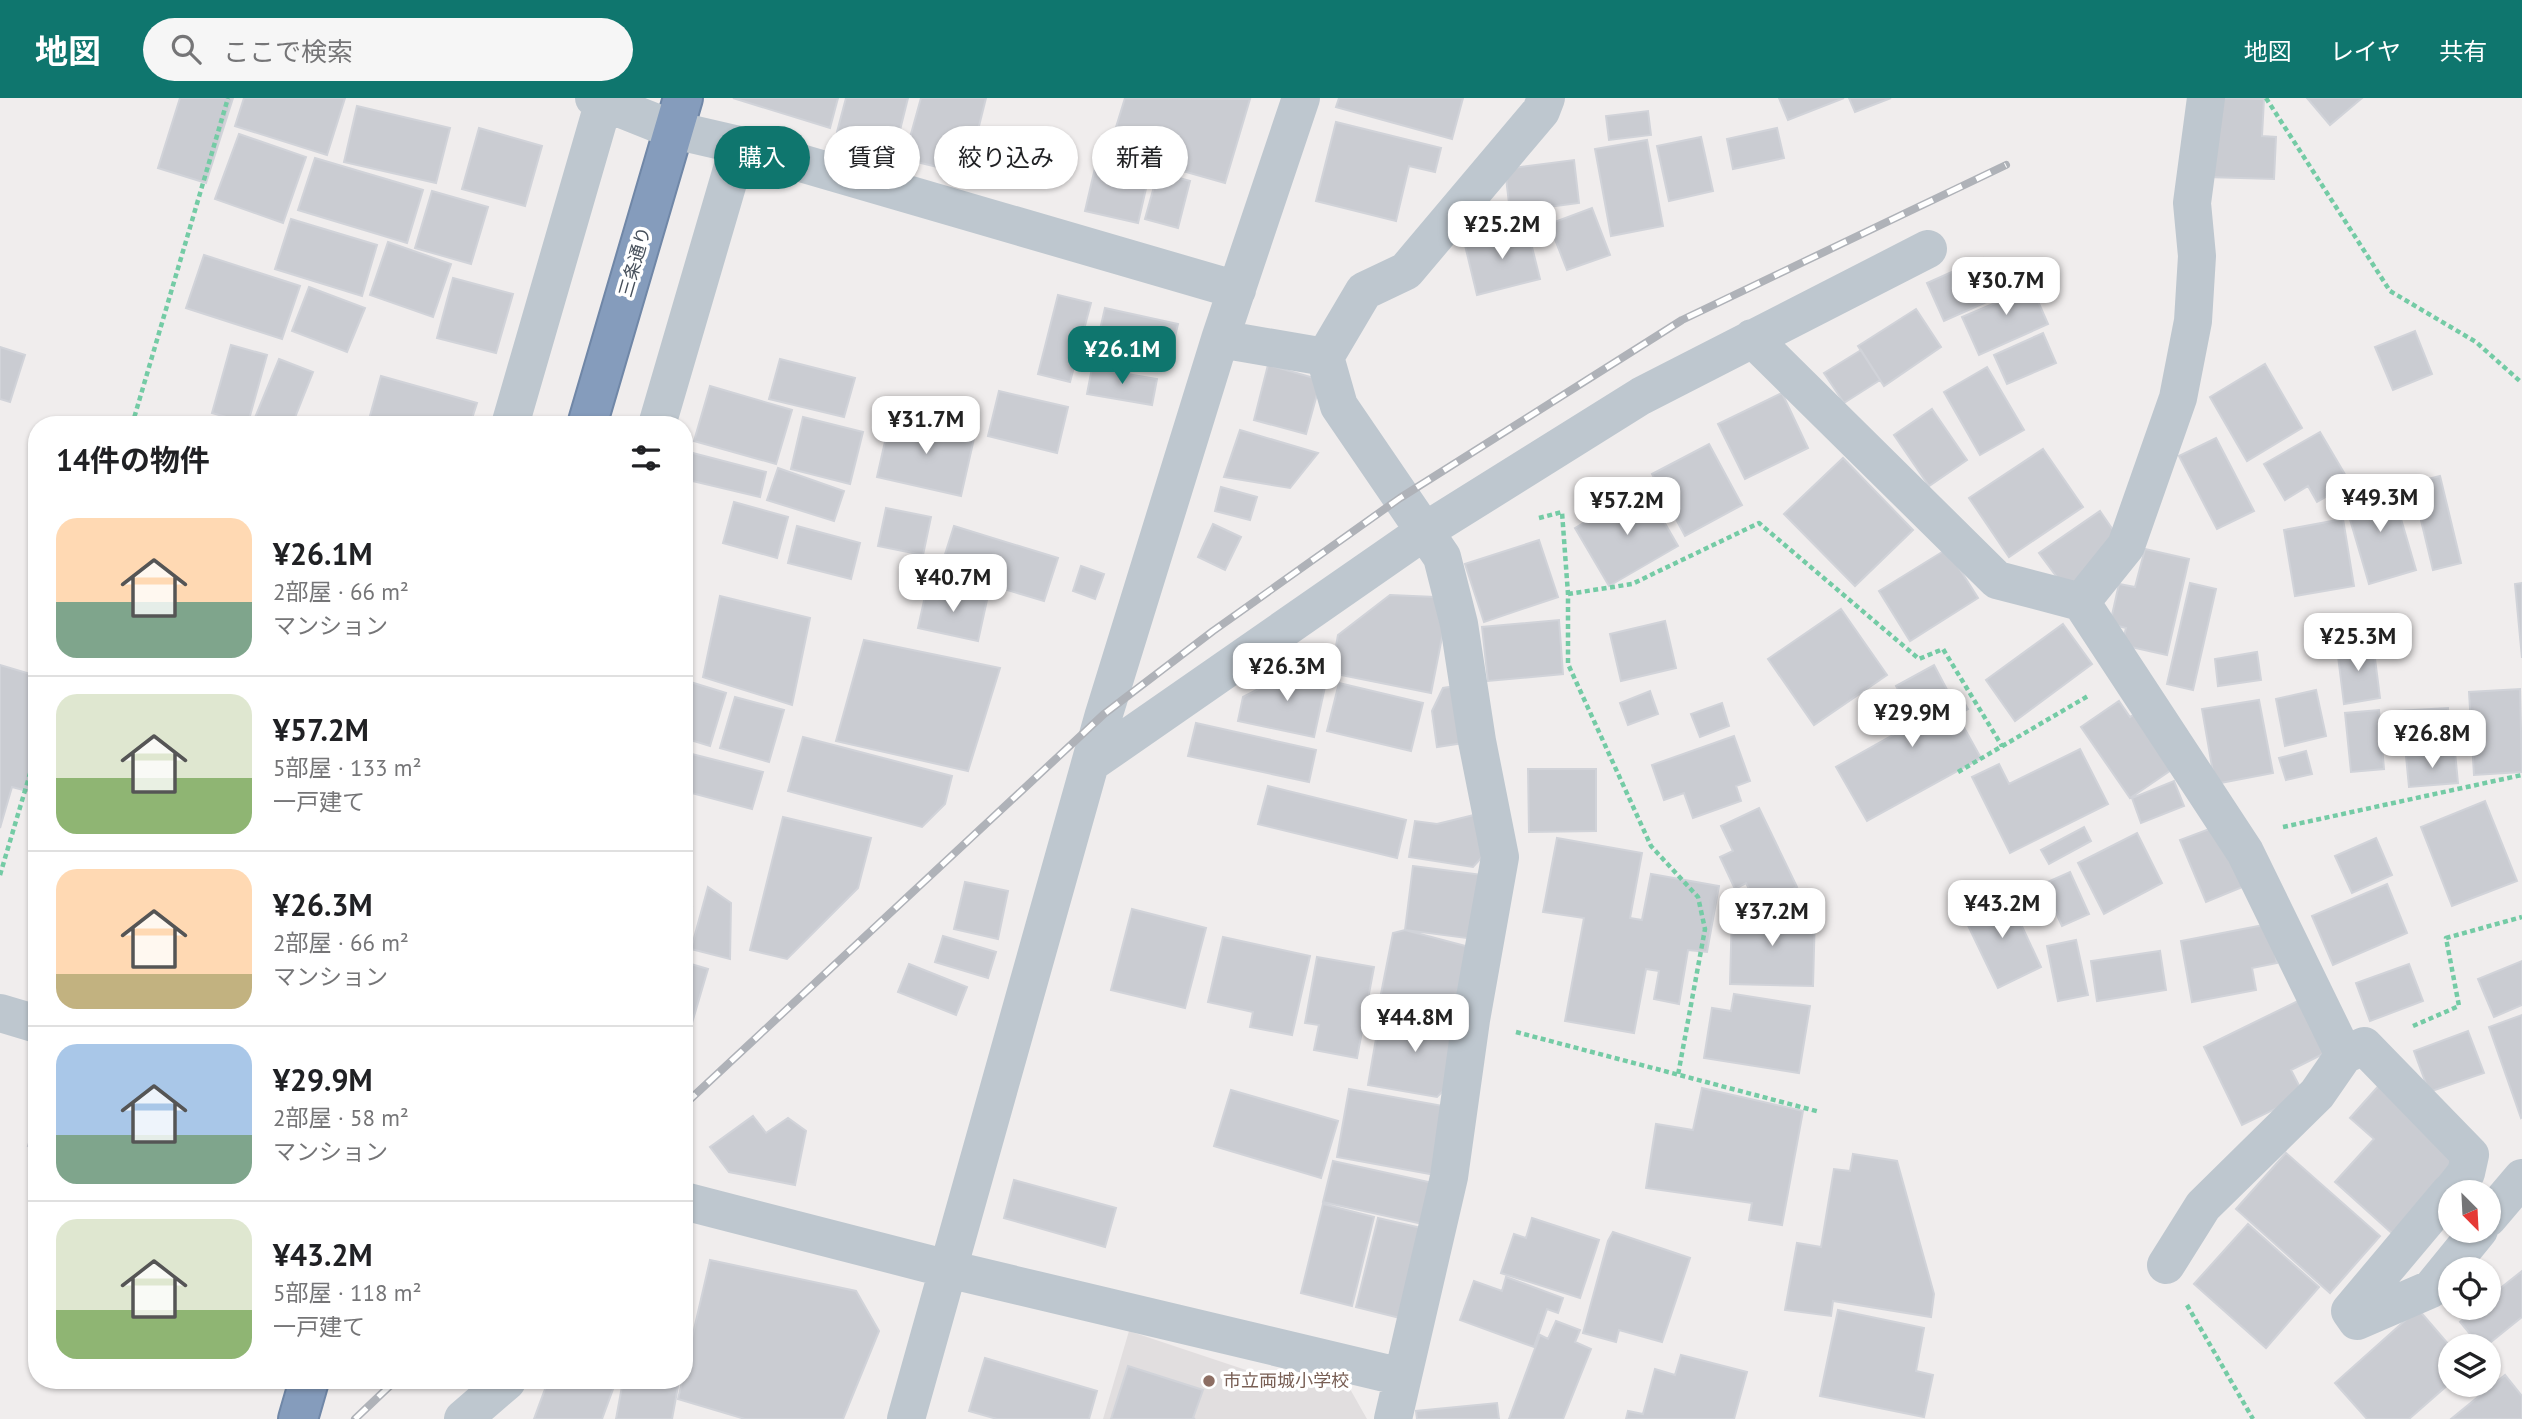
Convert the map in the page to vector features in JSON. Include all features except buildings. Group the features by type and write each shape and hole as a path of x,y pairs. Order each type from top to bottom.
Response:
{"highway":[{"name":"三条通り","path":"592,410 678,114"},
{"path":"298,1419 307,1389"}],"street":[{"path":"906,1419 1091,763 1220,339 1301,98"},
{"path":"1393,1419 1449,1177 1471,1020 1500,857 1477,741 1459,624 1442,557 1399,498 1396,489 1339,406 1325,357 1364,291 1406,271 1541,111 1546,98"},
{"path":"2081,602 2126,546 2178,398 2193,321 2197,256 2192,203 2206,98"},
{"path":"512,416 599,99 678,114 714,132"},
{"path":"810,166 1237,290"},
{"path":"660,416 726,189"},
{"path":"1091,763 1425,531 1641,396 1928,249"},
{"path":"1752,338 1997,580 2081,602 2245,852 2354,1051 2470,1155 2466,1173 2460,1180"},
{"path":"1220,339 1325,357"},
{"path":"0,1013 28,1021"},
{"path":"2166,1265 2203,1206 2317,1094 2354,1051"},
{"path":"2501,1203 2522,1178"},
{"path":"2438,1206 2350,1311 2357,1321 2431,1289 2468,1243"},
{"path":"693,1211 1402,1377"},
{"path":"463,1419 498,1389"}],"path":[{"path":"135,416 228,98"},
{"path":"2266,98 2390,291 2476,342 2522,383"},
{"path":"1535,519 1562,512 1569,594 1569,664 1651,846 1698,897 1705,929 1678,1075"},
{"path":"1569,594 1632,584 1759,523 1919,659 1942,649 2002,746"},
{"path":"1958,772 2128,673"},
{"path":"2235,837 2522,775"},
{"path":"0,875 28,780"},
{"path":"2354,1051 2459,1006 2446,938 2522,917"},
{"path":"1471,1020 1820,1112"},
{"path":"2166,1265 2189,1310 2253,1419"}],"shaded area":[{"name":"市立両城小学校","path":"1129,1331 1255,1373 1350,1389 1367,1419 1103,1419"}],"railway":[{"path":"693,1097 1104,714 1213,631 1400,498 1682,320 2006,165"},
{"path":"355,1419 387,1389"}],"place":[{"name":"市立両城小学校","path":"1209,1381"}]}
